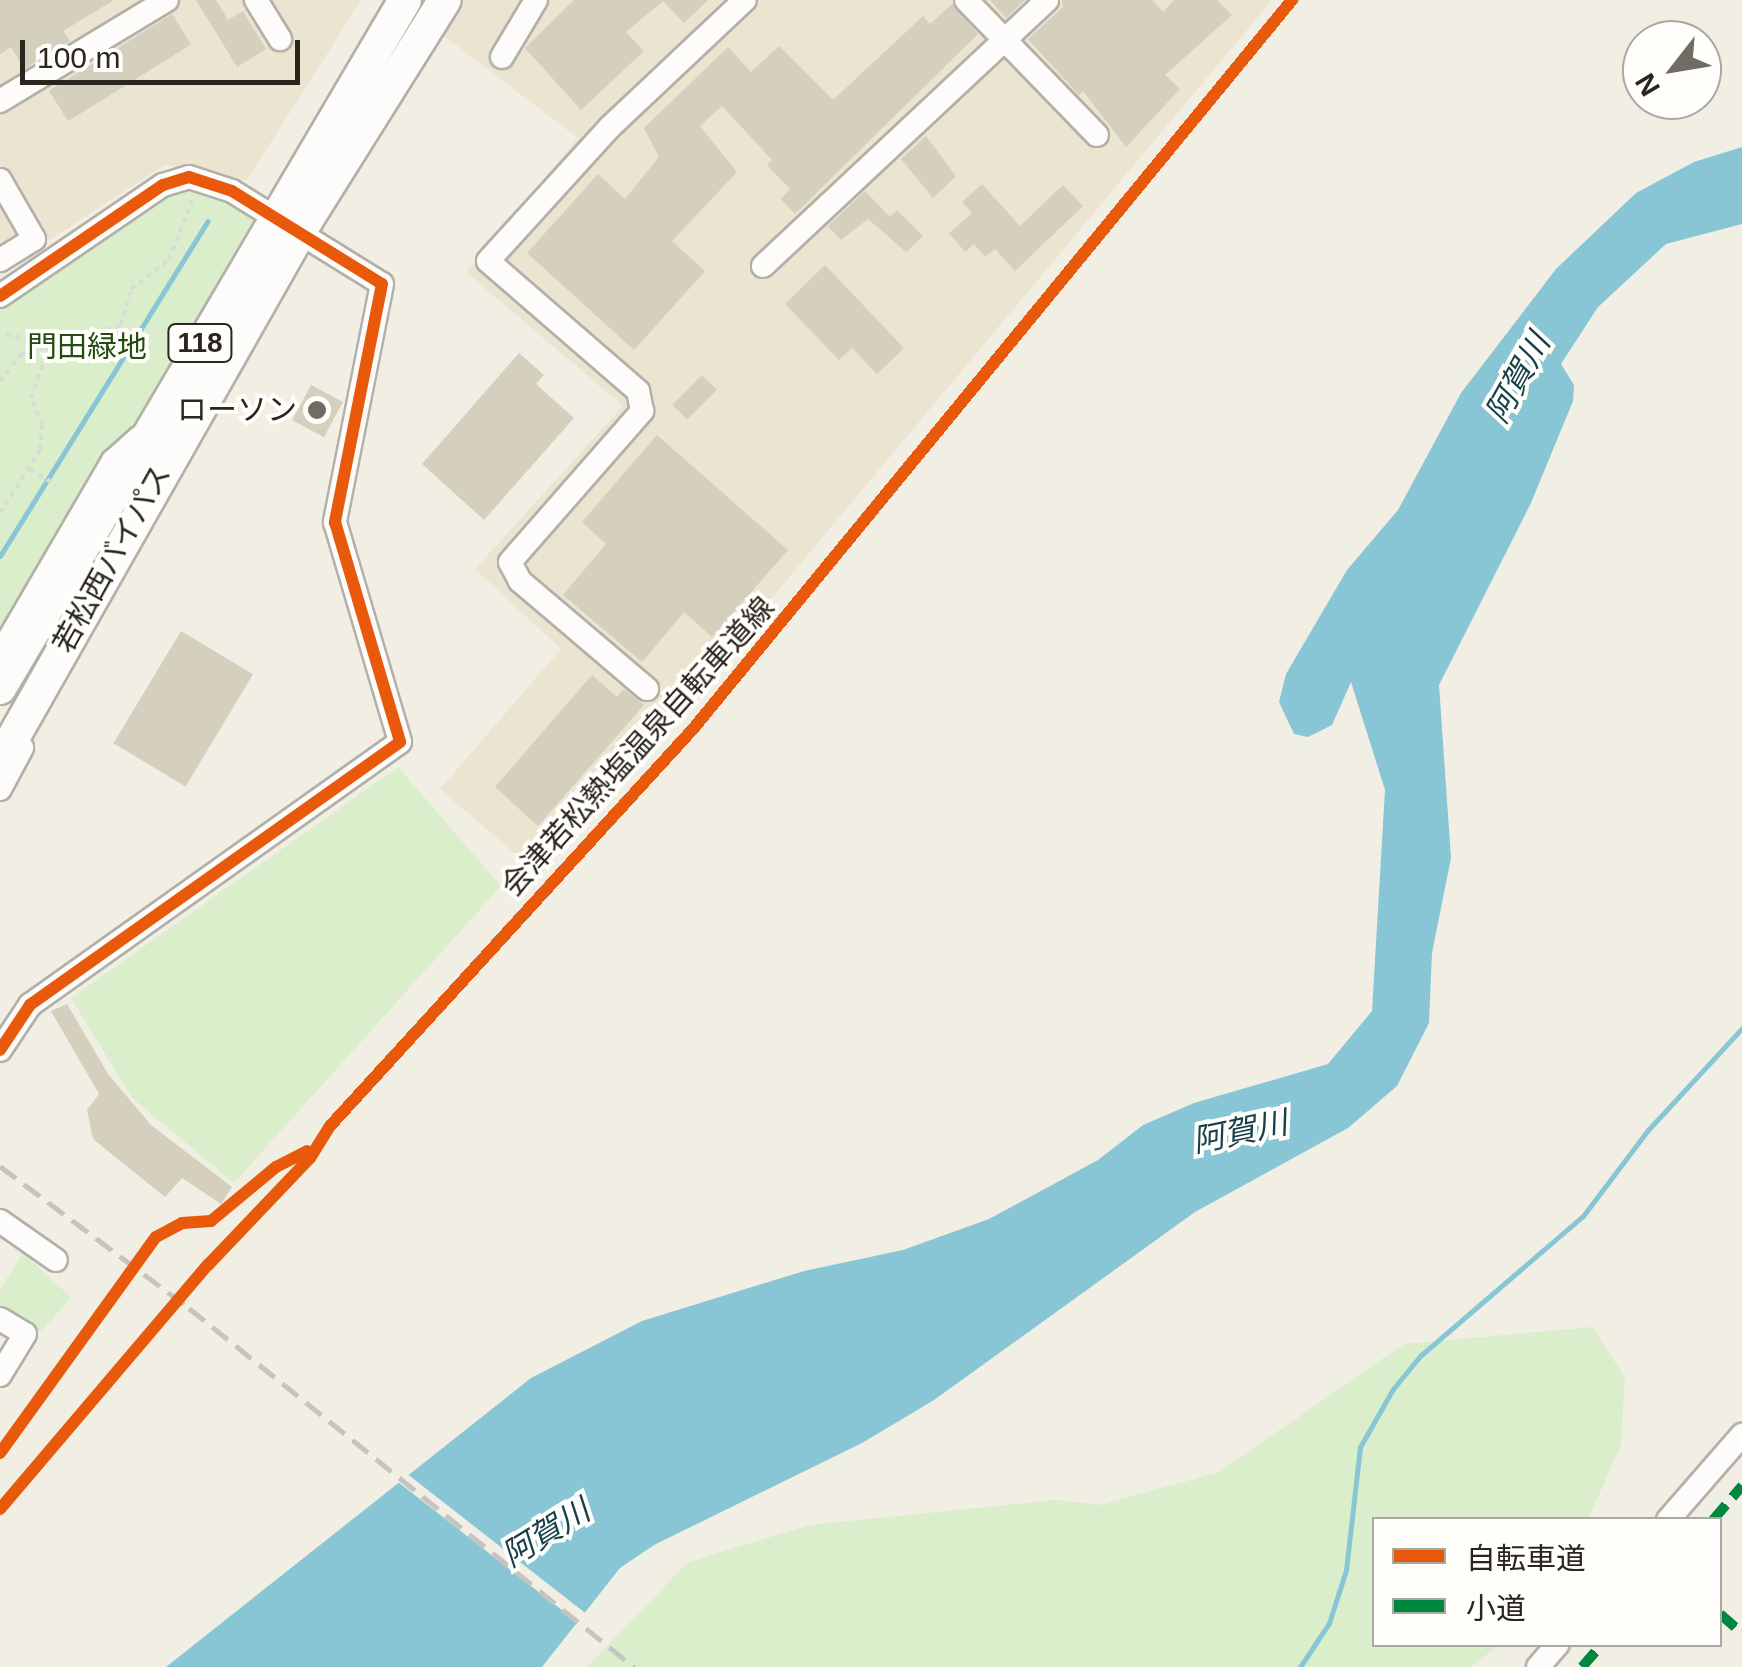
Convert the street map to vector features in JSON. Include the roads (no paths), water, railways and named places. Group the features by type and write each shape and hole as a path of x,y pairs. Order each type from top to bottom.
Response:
{"highway":[{"name":"若松西バイパス","path":"0,761 208,390 286,225 405,0"},
{"name":"若松西バイパス","path":"0,688 150,428 286,225 445,0"}],"street":[{"path":"0,101 166,0"},
{"path":"256,0 280,39"},
{"path":"502,57 536,0"},
{"path":"647,689 520,581 510,562 642,412 638,390 488,261 610,126 745,0"},
{"path":"966,0 1097,135"},
{"path":"763,266 1047,0"},
{"path":"0,296 163,184 198,178 286,225 382,284 334,522 400,742 30,1005 0,1050"},
{"path":"0,180 34,238 0,260"},
{"path":"0,789 204,416 208,390"},
{"path":"0,654 113,461 150,428"},
{"path":"0,1221 56,1260"},
{"path":"0,1319 25,1334 0,1375"},
{"path":"1671,1517 1742,1435"},
{"path":"1538,1667 1555,1647"}],"water":[{"name":"阿賀川","path":"1742,147 1742,224 1666,244 1598,307 1561,364 1574,385 1573,401 1531,503 1439,685 1451,858 1432,953 1429,1023 1397,1086 1348,1128 1195,1212 934,1400 862,1443 654,1545 620,1568 542,1667 166,1667 531,1378 642,1321 804,1271 903,1250 989,1219 1098,1160 1143,1125 1194,1103 1328,1064 1372,1011 1385,790 1351,682 1332,725 1308,737 1294,734 1279,702 1286,674 1347,570 1398,510 1461,393 1556,269 1636,193 1694,162"}],"waterway":[{"path":"0,556 208,221"},
{"path":"1300,1667 1329,1623 1346,1570 1360,1447 1393,1389 1420,1356 1583,1216 1648,1130 1742,1028"}],"railway":[{"path":"0,1166 189,1308 634,1667"}],"place":[{"name":"ローソン","path":"317,410"}],"park label":[{"name":"門田緑地","path":"87,347"}]}
